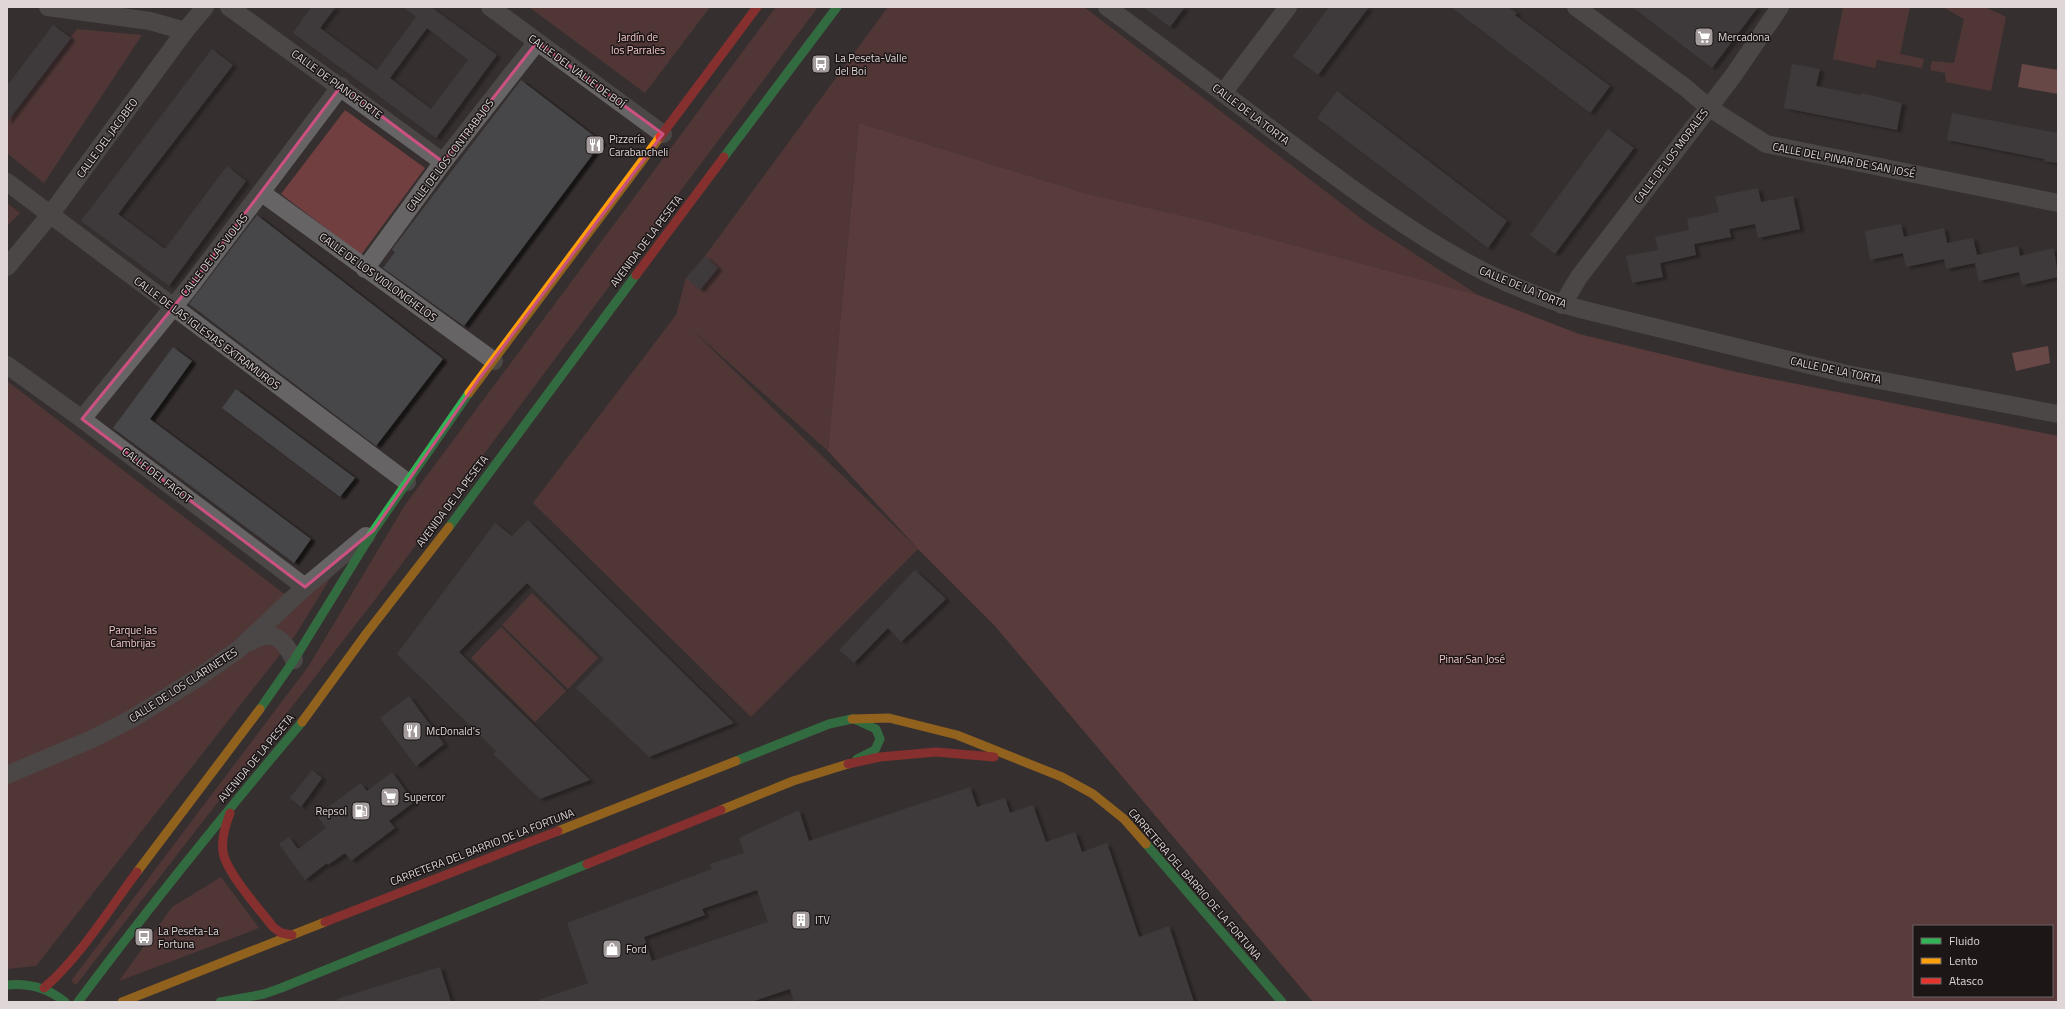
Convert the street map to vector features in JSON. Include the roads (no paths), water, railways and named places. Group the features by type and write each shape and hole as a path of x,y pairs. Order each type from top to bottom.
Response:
{"street":[{"path":"48,7 150,21 185,31"},
{"name":"CALLE DEL JACOBEO","path":"7,268 50,215 185,31 205,7"},
{"name":"CALLE DE PIANOFORTE","path":"229,7 341,86 443,162"},
{"name":"CALLE DEL VALLE DE BOÍ","path":"490,7 663,134"},
{"path":"44,988 58,976 77,953 294,660 374,530 407,482 494,361 757,7"},
{"name":"AVENIDA DE LA PESETA","path":"78,1002 133,929 306,717 366,634 459,514 529,416 836,7"},
{"name":"CALLE DE LA TORTA","path":"1108,7 1380,210 1480,270 1562,304 1847,374 2058,414"},
{"path":"1223,93 1288,7"},
{"name":"CALLE DEL PINAR DE SAN JOSÉ","path":"1576,7 1686,88 1708,107 1766,144 2058,203"},
{"name":"CALLE DE LOS MORALES","path":"1562,304 1579,277 1733,76 1780,7"},
{"name":"CALLE DE LOS CONTRABAJOS","path":"365,269 443,162 536,42"},
{"name":"CALLE DE LAS VIOLAS","path":"82,419 173,308 262,193 341,86"},
{"name":"CALLE DE LAS IGLESIAS EXTRAMUROS","path":"7,182 407,482"},
{"name":"CALLE DE LOS VIOLONCHELOS","path":"262,193 494,361"},
{"name":"CALLE DEL FAGOT","path":"7,365 82,419 305,587"},
{"name":"CALLE DE LOS CLARINETES","path":"7,775 92,739 133,718 199,677 239,649 305,587 374,530"},
{"path":"239,649 268,634 283,642 294,660"},
{"name":"CARRETERA DEL BARRIO DE LA FORTUNA","path":"122,1002 829,724 852,719 889,718 957,734 1018,758 1093,794 1124,819 1282,1002"},
{"name":"CARRETERA DEL BARRIO DE LA FORTUNA","path":"848,764 875,750 880,739 876,730 852,719"},
{"name":"CARRETERA DEL BARRIO DE LA FORTUNA","path":"220,1002 264,994 281,988 793,781 848,764 880,757 936,752 1018,758"},
{"path":"236,801 222,837 221,852 226,864 273,926 281,933 292,936"},
{"path":"7,985 30,984 44,988 65,1002"}],"place":[{"name":"Mercadona","path":"1704,37"},
{"name":"La Peseta-Valle del Boi","path":"821,64"},
{"name":"Pizzería Carabancheli","path":"595,145"},
{"name":"McDonald's","path":"412,731"},
{"name":"Supercor","path":"390,797"},
{"name":"Repsol","path":"361,811"},
{"name":"ITV","path":"801,920"},
{"name":"La Peseta-La Fortuna","path":"144,937"},
{"name":"Ford","path":"612,949"}],"park label":[{"name":"Jardín de los Parrales","path":"638,43"},
{"name":"Parque las Cambrijas","path":"133,636"},
{"name":"Pinar San José","path":"1472,659"}]}
